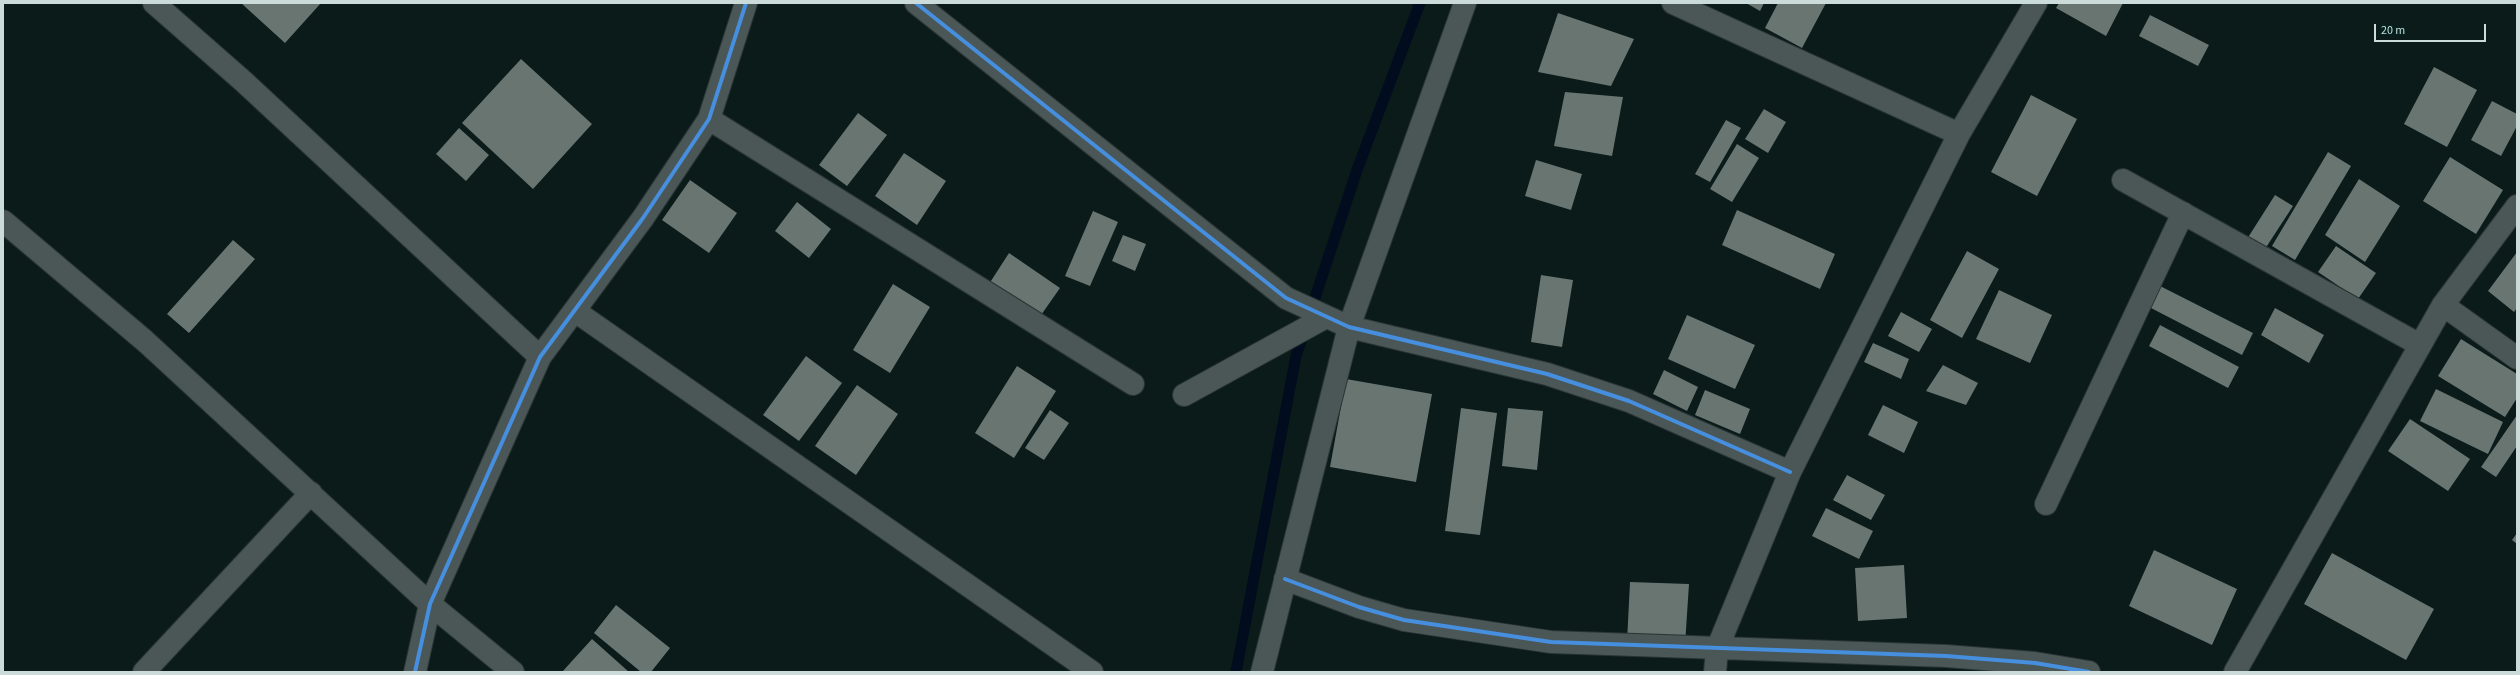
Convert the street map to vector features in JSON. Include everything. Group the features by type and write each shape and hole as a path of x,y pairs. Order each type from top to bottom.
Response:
{"street":[{"path":"154,3 243,81 540,357"},
{"path":"415,672 430,604 540,357 643,218 709,119 746,3"},
{"path":"916,3 1286,298 1349,327 1547,374 1630,401 1790,472"},
{"path":"1262,672 1349,327 1465,3"},
{"path":"1674,3 1959,134"},
{"path":"1716,672 1717,649 1790,472 1959,134 2036,3"},
{"path":"709,119 1134,384"},
{"path":"2124,180 2420,345"},
{"path":"2235,672 2443,304 2517,206"},
{"path":"2046,504 2183,213"},
{"path":"3,221 145,341 430,604 513,672"},
{"path":"2443,304 2517,358"},
{"path":"575,311 1092,672"},
{"path":"1184,395 1326,317"},
{"path":"144,672 311,494"},
{"path":"1285,579 1359,608 1404,620 1465,631 1551,642 1717,649 1945,664 2035,663 2089,672"}],"building":[{"path":"241,3 321,3 285,43"},
{"path":"1746,3 1764,3 1760,11"},
{"path":"1778,3 1826,3 1802,48 1765,28"},
{"path":"2059,3 2123,3 2106,36 2056,8"},
{"path":"1558,13 1634,39 1611,86 1538,72"},
{"path":"2150,15 2209,45 2198,66 2139,36"},
{"path":"521,59 592,124 533,189 462,123"},
{"path":"2434,67 2477,90 2447,147 2404,124"},
{"path":"1565,92 1623,97 1612,156 1554,146"},
{"path":"2031,95 2077,119 2037,196 1991,172"},
{"path":"2492,101 2517,114 2517,126 2501,156 2471,140"},
{"path":"1764,109 1786,122 1768,153 1745,139"},
{"path":"858,113 887,135 847,186 819,165"},
{"path":"1726,120 1741,128 1710,182 1695,174"},
{"path":"459,128 489,155 466,181 436,154"},
{"path":"1737,144 1759,158 1732,202 1710,189"},
{"path":"2328,152 2351,166 2295,260 2272,246"},
{"path":"904,153 946,181 917,225 875,196"},
{"path":"2450,157 2503,190 2476,234 2423,201"},
{"path":"1536,160 1582,174 1571,210 1525,196"},
{"path":"2359,179 2400,206 2365,262 2325,235"},
{"path":"690,180 737,213 709,253 662,220"},
{"path":"2275,195 2293,206 2265,249 2247,239"},
{"path":"797,202 831,229 809,258 775,231"},
{"path":"1737,210 1835,254 1820,289 1722,245"},
{"path":"1093,211 1118,222 1090,286 1065,276"},
{"path":"1123,235 1146,244 1135,271 1112,261"},
{"path":"233,240 255,259 189,333 167,314"},
{"path":"2336,246 2376,273 2358,299 2318,272"},
{"path":"1967,251 1999,269 1962,338 1930,320"},
{"path":"2517,252 2517,308 2514,312 2488,291"},
{"path":"1009,253 1060,288 1039,318 989,284"},
{"path":"1541,275 1573,280 1562,347 1531,342"},
{"path":"893,284 930,307 890,373 853,350"},
{"path":"2160,286 2253,333 2242,355 2149,307"},
{"path":"1999,290 2052,315 2030,363 1976,339"},
{"path":"2275,308 2324,335 2309,363 2261,335"},
{"path":"1901,312 1932,329 1919,352 1888,336"},
{"path":"1687,315 1755,345 1735,389 1668,359"},
{"path":"2160,325 2239,367 2228,388 2149,346"},
{"path":"2461,339 2517,374 2517,398 2505,417 2438,376"},
{"path":"1873,343 1909,359 1901,379 1864,362"},
{"path":"806,356 842,383 799,441 763,415"},
{"path":"1943,365 1978,383 1966,405 1926,391"},
{"path":"1017,366 1056,391 1014,458 975,433"},
{"path":"1664,370 1698,387 1687,411 1653,394"},
{"path":"1346,379 1432,394 1416,482 1330,467"},
{"path":"857,385 898,414 856,475 815,446"},
{"path":"2436,389 2503,422 2488,454 2420,421"},
{"path":"1705,390 1750,409 1740,434 1695,415"},
{"path":"1883,405 1918,422 1904,453 1868,435"},
{"path":"1461,408 1497,413 1480,535 1445,531"},
{"path":"1508,408 1543,411 1537,470 1502,466"},
{"path":"1050,410 1069,423 1044,460 1025,448"},
{"path":"2517,415 2517,446 2496,477 2481,467"},
{"path":"2410,419 2470,459 2448,491 2388,451"},
{"path":"1847,475 1885,495 1871,520 1833,500"},
{"path":"1826,508 1873,531 1859,559 1812,536"},
{"path":"2517,533 2517,544 2512,540"},
{"path":"2154,550 2237,589 2212,645 2129,606"},
{"path":"2332,553 2434,609 2406,660 2304,604"},
{"path":"1904,565 1907,618 1858,621 1855,568"},
{"path":"1630,582 1689,584 1685,645 1627,642"},
{"path":"616,605 670,648 651,672 641,672 594,633"},
{"path":"592,639 629,672 562,672"}],"waterway":[{"path":"1310,313 1357,170 1420,3"},
{"path":"1236,672 1296,356 1305,330"}],"cycle path":[{"path":"415,672 430,604 540,357 643,218 709,119 746,3"},
{"path":"916,3 1286,298 1349,327 1547,374 1629,401 1790,472"},
{"path":"1285,579 1359,607 1404,620 1551,642 1946,656 2035,663 2089,672"}]}
